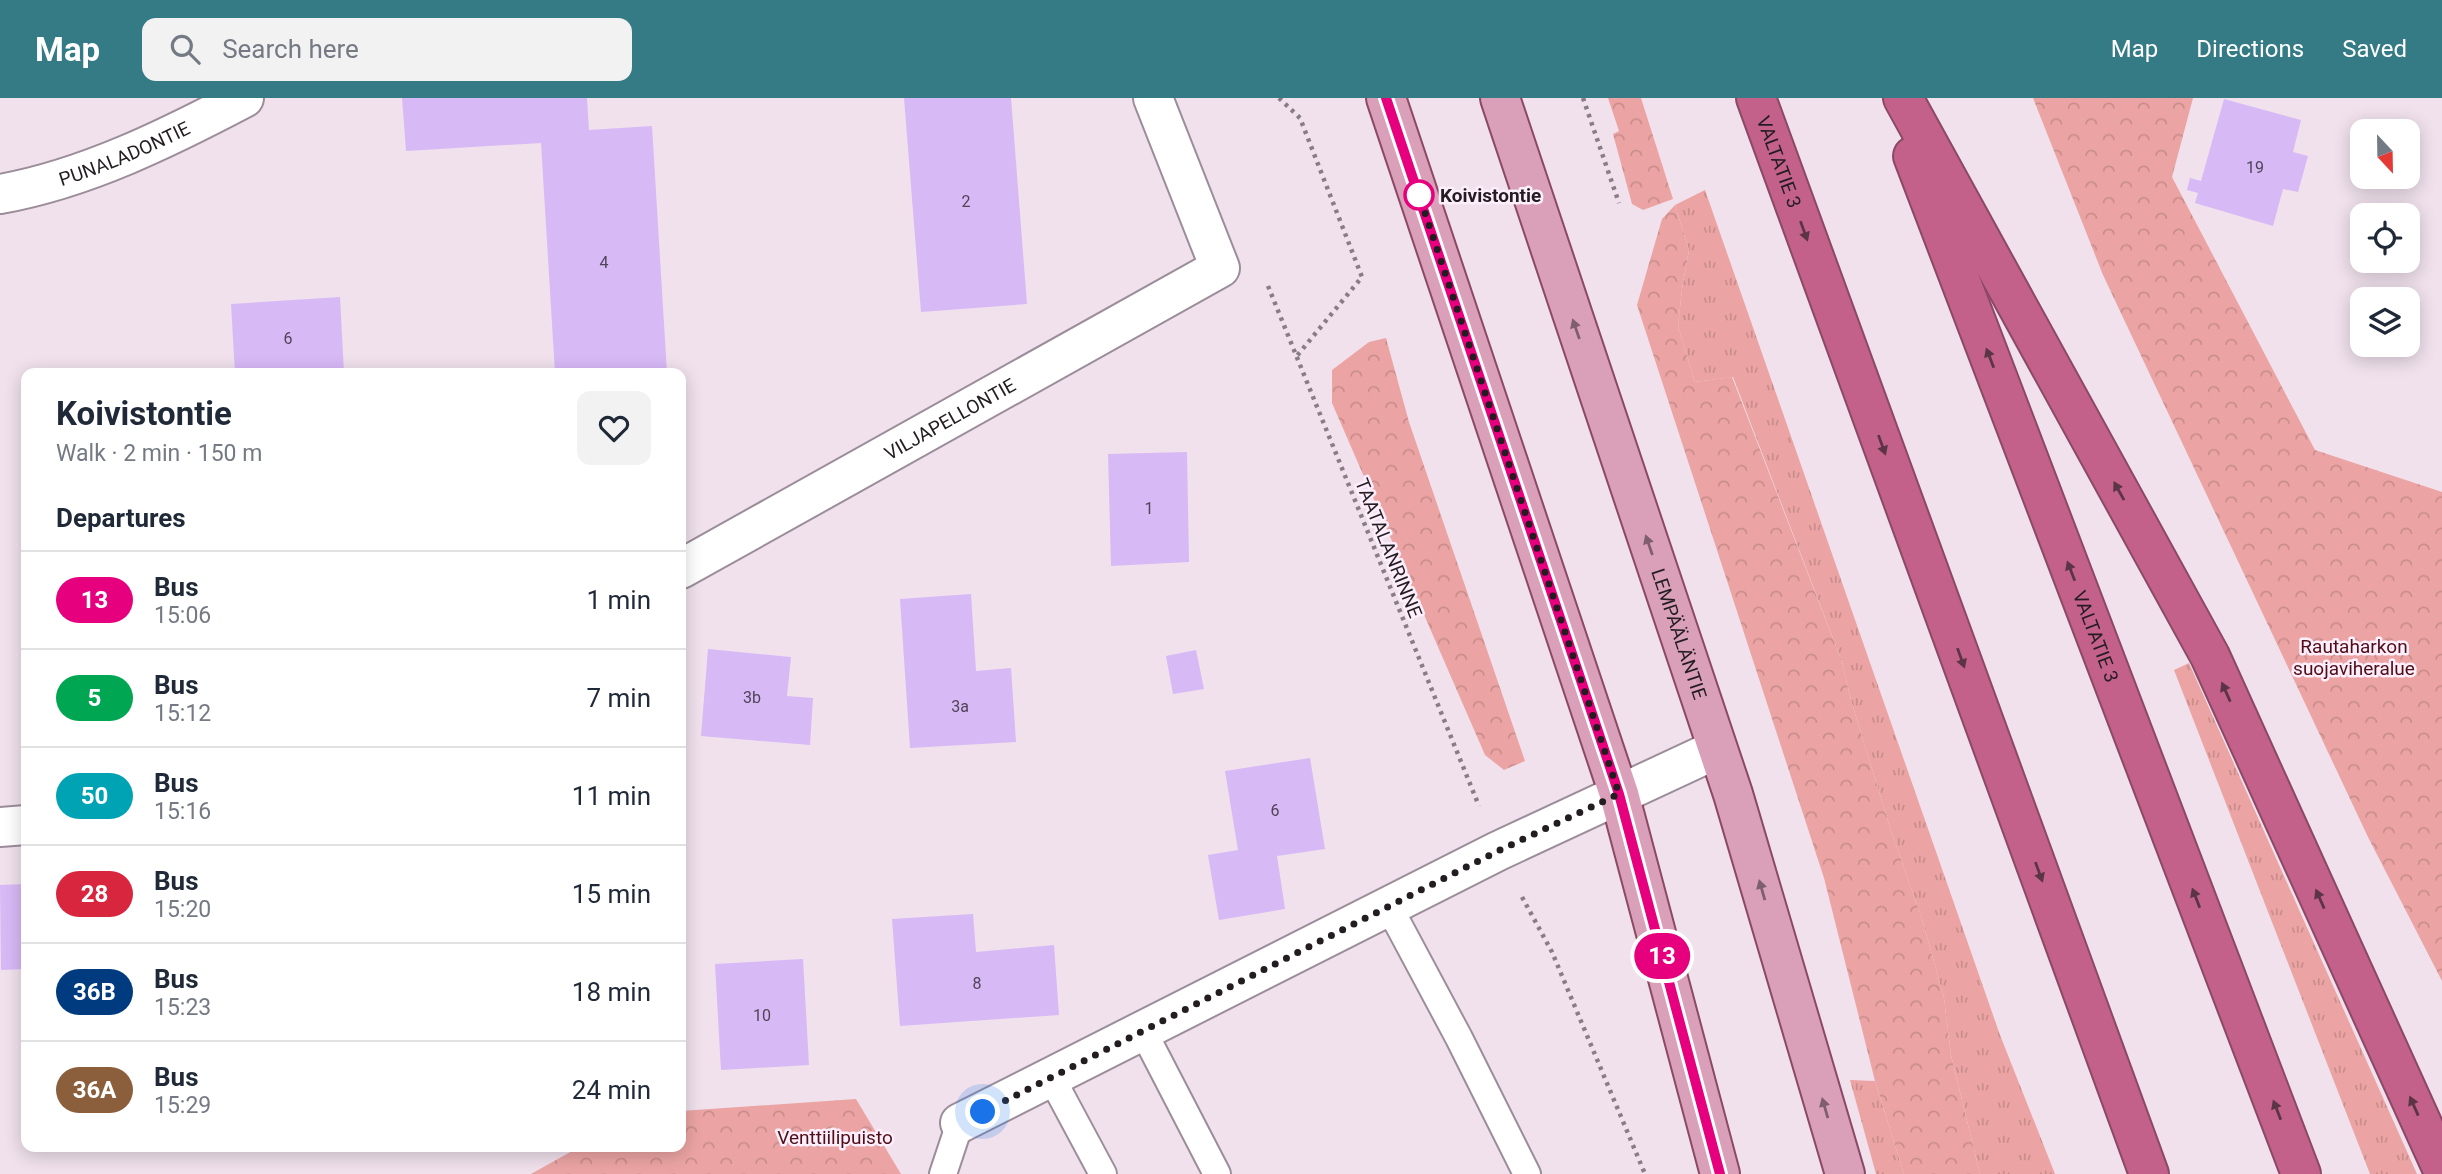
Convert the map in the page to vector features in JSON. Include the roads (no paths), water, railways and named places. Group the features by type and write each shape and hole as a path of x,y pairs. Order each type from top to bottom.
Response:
{"highway":[{"name":"VALTATIE 3","path":"1756,98 2149,1174"},
{"name":"VALTATIE 3","path":"1893,98 1928,197 2301,1174"},
{"path":"1903,98 2210,656 2442,1168"}],"main road":[{"path":"1386,98 1619,794 1720,1174"},
{"name":"LEMPÄÄLÄNTIE","path":"1500,98 1734,794 1845,1174"}],"street":[{"name":"PUNALADONTIE","path":"0,194 102,166 244,98"},
{"name":"VILJAPELLONTIE","path":"686,566 1220,268 1153,98"},
{"path":"960,1123 1498,851 1717,749"},
{"path":"0,827 21,825"}],"lane":[{"path":"1389,906 1460,1038 1527,1174"},
{"path":"1143,1031 1217,1174"},
{"path":"1051,1077 1103,1174"},
{"path":"943,1174 960,1123"}],"place":[{"name":"Koivistontie","path":"1419,195"}],"park label":[{"name":"Rautaharkon suojaviheralue","path":"2354,657"},
{"name":"Venttiilipuisto","path":"835,1137"}]}
